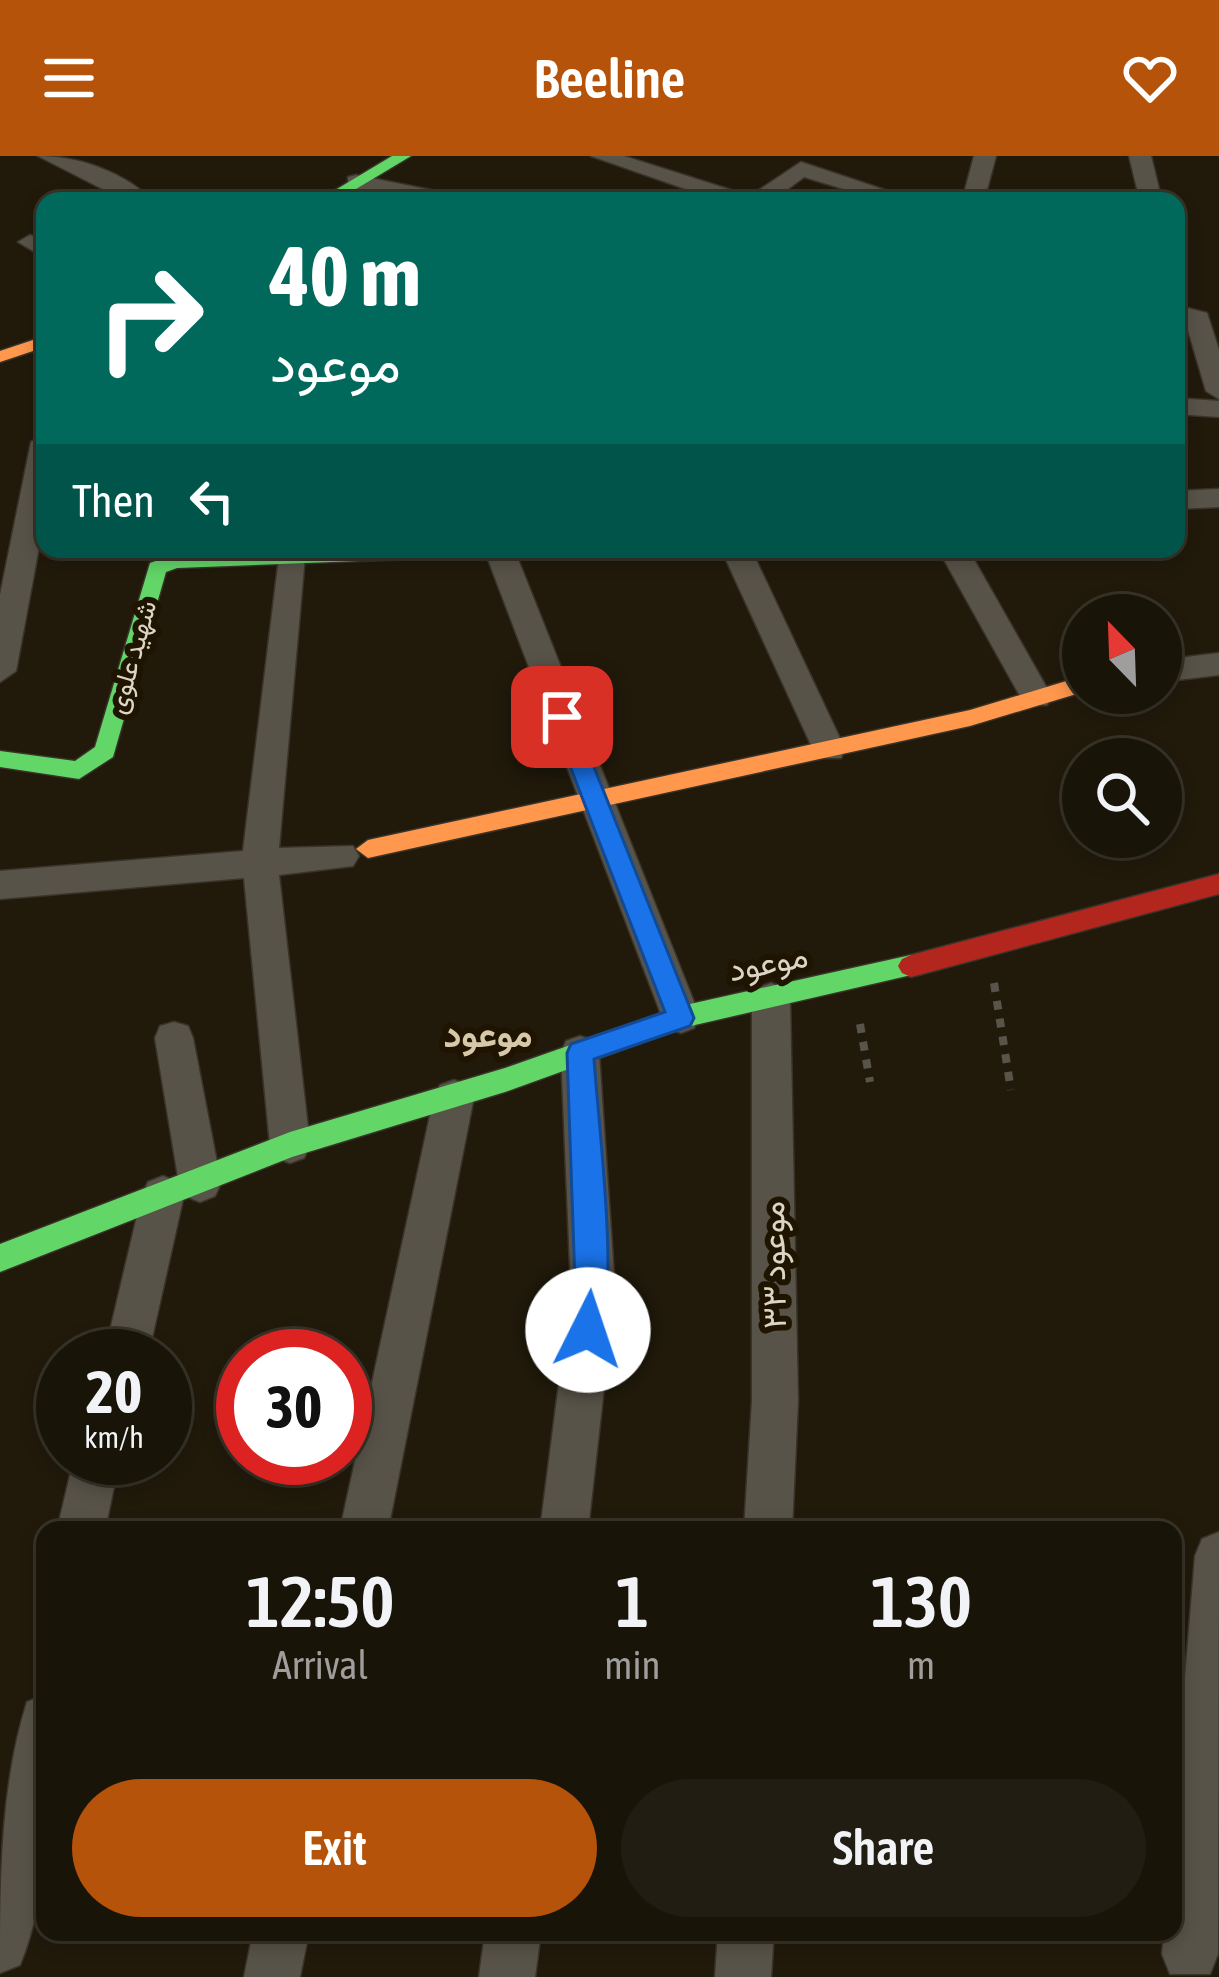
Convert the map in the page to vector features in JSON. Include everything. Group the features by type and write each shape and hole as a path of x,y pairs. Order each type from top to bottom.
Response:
{"street":[{"path":"49,156 84,168 126,192"},
{"path":"340,192 403,156"},
{"path":"602,156 715,192"},
{"path":"975,192 985,156"},
{"path":"1140,156 1149,192"},
{"path":"769,192 801,169 877,192"},
{"path":"356,182 406,192"},
{"path":"1186,312 1219,391"},
{"path":"0,357 36,344"},
{"path":"1185,407 1219,409"},
{"path":"0,671 36,488"},
{"path":"1185,499 1219,497"},
{"name":"شهید علوی","path":"0,759 80,770 105,751 157,568 175,561 218,558"},
{"path":"289,558 260,860 290,1145"},
{"path":"502,558 681,1018"},
{"path":"740,558 829,749"},
{"path":"958,558 1036,697"},
{"path":"1182,668 1219,664"},
{"path":"0,885 355,852 970,718 1062,690"},
{"name":"موعود","path":"0,1258 290,1145 454,1097 681,1018 853,981 1219,884"},
{"name":"موعود ۳۳","path":"768,1521 775,1401 771,999"},
{"path":"135,1329 182,1189 174,1038"},
{"path":"565,1521 593,1290 580,1053"},
{"path":"366,1521 454,1097"},
{"path":"83,1521 91,1485"},
{"path":"1190,1954 1219,1556"},
{"path":"0,1946 36,1765"},
{"path":"272,1977 279,1941"},
{"path":"507,1977 512,1941"},
{"path":"743,1977 745,1941"}],"path":[{"path":"988,946 1011,1090"},
{"path":"853,981 870,1082"}],"traffic: fast":[{"path":"341,192 403,156"},
{"path":"0,759 79,770 105,751 157,568 175,561 254,558"},
{"path":"0,1258 290,1145 505,1080 681,1017 911,966"}],"traffic: slow":[{"path":"0,357 36,344"},
{"path":"368,849 970,718 1062,690"}],"traffic: jam":[{"path":"911,966 1219,884"}],"district":[{"name":"موعود","path":"488,1034"}],"route":[{"path":"562,717 681,1018 580,1053 593,1290 588,1330"}]}
